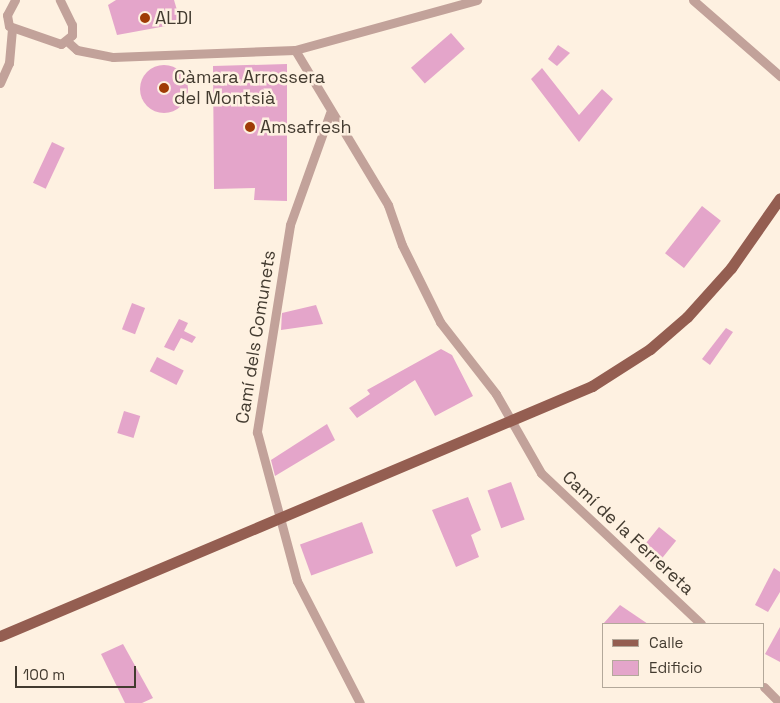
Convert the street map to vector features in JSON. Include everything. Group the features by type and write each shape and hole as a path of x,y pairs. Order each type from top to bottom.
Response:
{"main road":[{"path":"0,636 592,386 650,349 725,275 780,198"}],"street":[{"path":"0,83 9,63 7,24 15,0"},
{"path":"60,0 70,15 68,42"},
{"path":"7,24 51,43 68,42 77,50 113,56 295,50 477,0"},
{"path":"693,0 780,76"},
{"name":"Camí de la Ferrereta","path":"295,50 330,113 388,205 402,245 440,322 496,394 510,422 559,495 700,623"},
{"path":"766,65 780,81"},
{"name":"Camí dels Comunets","path":"330,113 290,225 257,432 278,519 297,581 360,703"},
{"path":"765,688 780,703"}],"building":[{"name":"ALDI","path":"116,0 174,0 179,17 177,24 117,35 108,5"},
{"path":"451,33 465,49 425,84 411,68"},
{"path":"558,45 570,53 557,66 548,59"},
{"name":"Amsafresh","path":"287,64 287,201 254,200 255,188 214,189 213,66"},
{"name":"Càmara Arrossera del Montsià","path":"164,65 173,67 181,72 186,80 188,89 186,98 181,106 173,111 164,113 155,111 147,106 142,98 140,89 142,80 147,72 155,67"},
{"path":"542,68 579,115 602,89 613,99 579,142 531,79"},
{"path":"52,142 65,148 46,189 33,183"},
{"path":"702,206 721,221 684,268 665,253"},
{"path":"132,303 145,308 135,334 122,329"},
{"path":"316,305 323,324 281,330 282,313"},
{"path":"179,319 188,323 184,331 196,337 192,343 181,338 174,351 164,347"},
{"path":"726,328 733,332 710,365 702,359"},
{"path":"441,349 452,355 473,396 435,416 415,380 357,418 349,408 370,394 367,390"},
{"path":"157,357 184,371 176,385 150,371"},
{"path":"124,411 140,416 134,438 117,433"},
{"path":"327,424 335,440 275,476 271,460"},
{"path":"511,482 525,520 501,528 488,491"},
{"path":"468,497 481,530 471,535 479,557 456,567 432,510"},
{"path":"362,522 373,553 311,576 300,545"},
{"path":"659,527 676,541 656,566 639,552"},
{"path":"774,568 780,572 780,592 768,612 755,605"},
{"path":"620,605 647,623 604,623"},
{"path":"780,627 780,662 765,654"},
{"path":"123,644 153,698 142,703 125,703 101,654"}],"place":[{"name":"ALDI","path":"145,18"},
{"name":"Càmara Arrossera del Montsià","path":"164,88"},
{"name":"Amsafresh","path":"250,127"}]}
